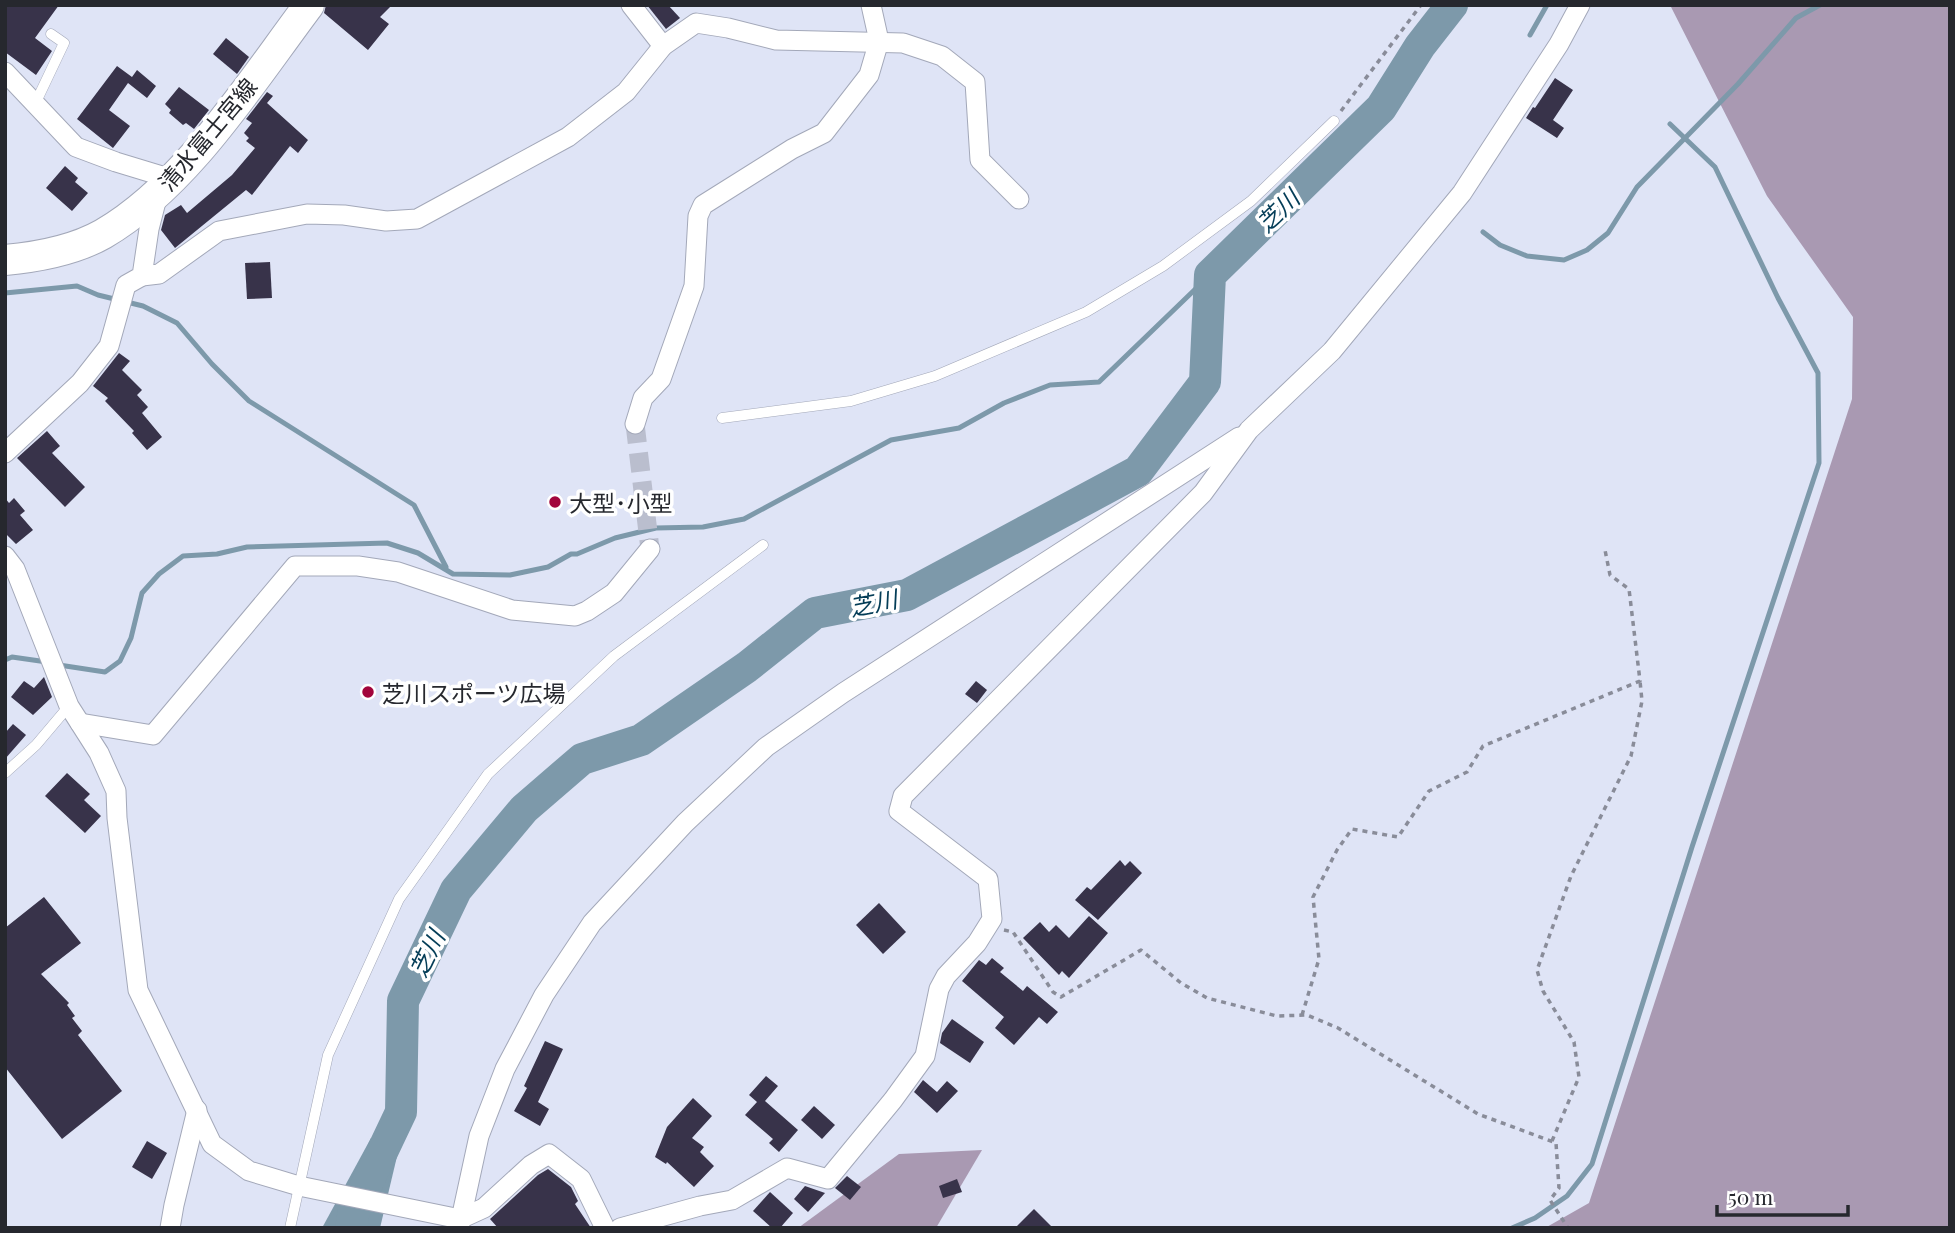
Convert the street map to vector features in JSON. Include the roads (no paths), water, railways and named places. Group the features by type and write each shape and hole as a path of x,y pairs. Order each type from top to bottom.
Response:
{"main road":[{"name":"清水富士宮線","path":"5,260 32,258 62,251 102,234 165,186 232,109 309,5"}],"street":[{"path":"631,5 663,46"},
{"path":"635,424 643,398 661,379 694,286 698,216 703,205 792,149 824,133 869,75 879,41 872,5"},
{"path":"620,1228 732,1200 788,1168 828,1179 893,1100 925,1056 939,989 946,976 977,943 992,919 988,879 899,811 904,796 1203,493 1249,430 1332,351 1462,193 1559,44 1580,5"},
{"path":"134,280 159,274 219,230 307,214 344,215 386,221 417,219 568,137 626,92 663,46 696,23 776,40 902,43 943,56 975,82 980,160 1019,199"},
{"path":"5,72 76,146 165,186 134,280 119,308 109,346 80,383 5,453"},
{"path":"459,1223 478,1136 505,1069 544,995 592,923 685,823 766,747 843,693 1249,430"},
{"path":"80,723 153,735 295,566 358,566 398,572 512,610 576,616 614,593 650,549"},
{"path":"5,556 15,569 69,706 99,753 116,791 138,990 212,1144 249,1171 299,1186 459,1223 484,1208 531,1165 549,1154 581,1179 605,1228"},
{"path":"170,1228 197,1110"}],"lane":[{"path":"35,104 64,43 51,34"},
{"path":"722,418 851,401 935,376 1086,312 1163,266 1251,201 1334,121"},
{"path":"290,1228 328,1055 399,899 488,774 614,656 763,545"},
{"path":"5,773 36,745 69,706"}],"water":[{"path":"371,1138 399,1148 380,1228 322,1228"}],"waterway":[{"name":"芝川","path":"351,1228 354,1211 401,1112 403,1001 456,890 524,809 582,759 641,740 747,667 815,613 907,595 1138,471 1205,382 1210,275 1381,108 1420,46 1452,5"},
{"path":"1530,35 1547,5"},
{"path":"1483,232 1500,245 1527,256 1564,260 1587,250 1608,233 1637,187 1738,84 1796,18 1820,5"},
{"path":"1512,1228 1535,1218 1567,1196 1592,1164 1692,847 1819,463 1818,373 1778,298 1715,167 1670,124"},
{"path":"59,665 105,672 120,661 131,638 142,593 159,574 183,556 217,554 247,547 387,543 418,553 453,574 510,575 548,567 571,554 615,538 656,528 703,527 744,519 891,440 959,428 1004,403 1050,385 1099,382 1210,275"},
{"path":"5,293 77,286 98,295 143,306 177,323 249,401 414,505 446,567"},
{"path":"5,660 12,657 47,662"}],"tunnel":[{"path":"635,424 650,549"}],"place":[{"name":"大型･小型","path":"555,502"},
{"name":"芝川スポーツ広場","path":"368,692"}]}
